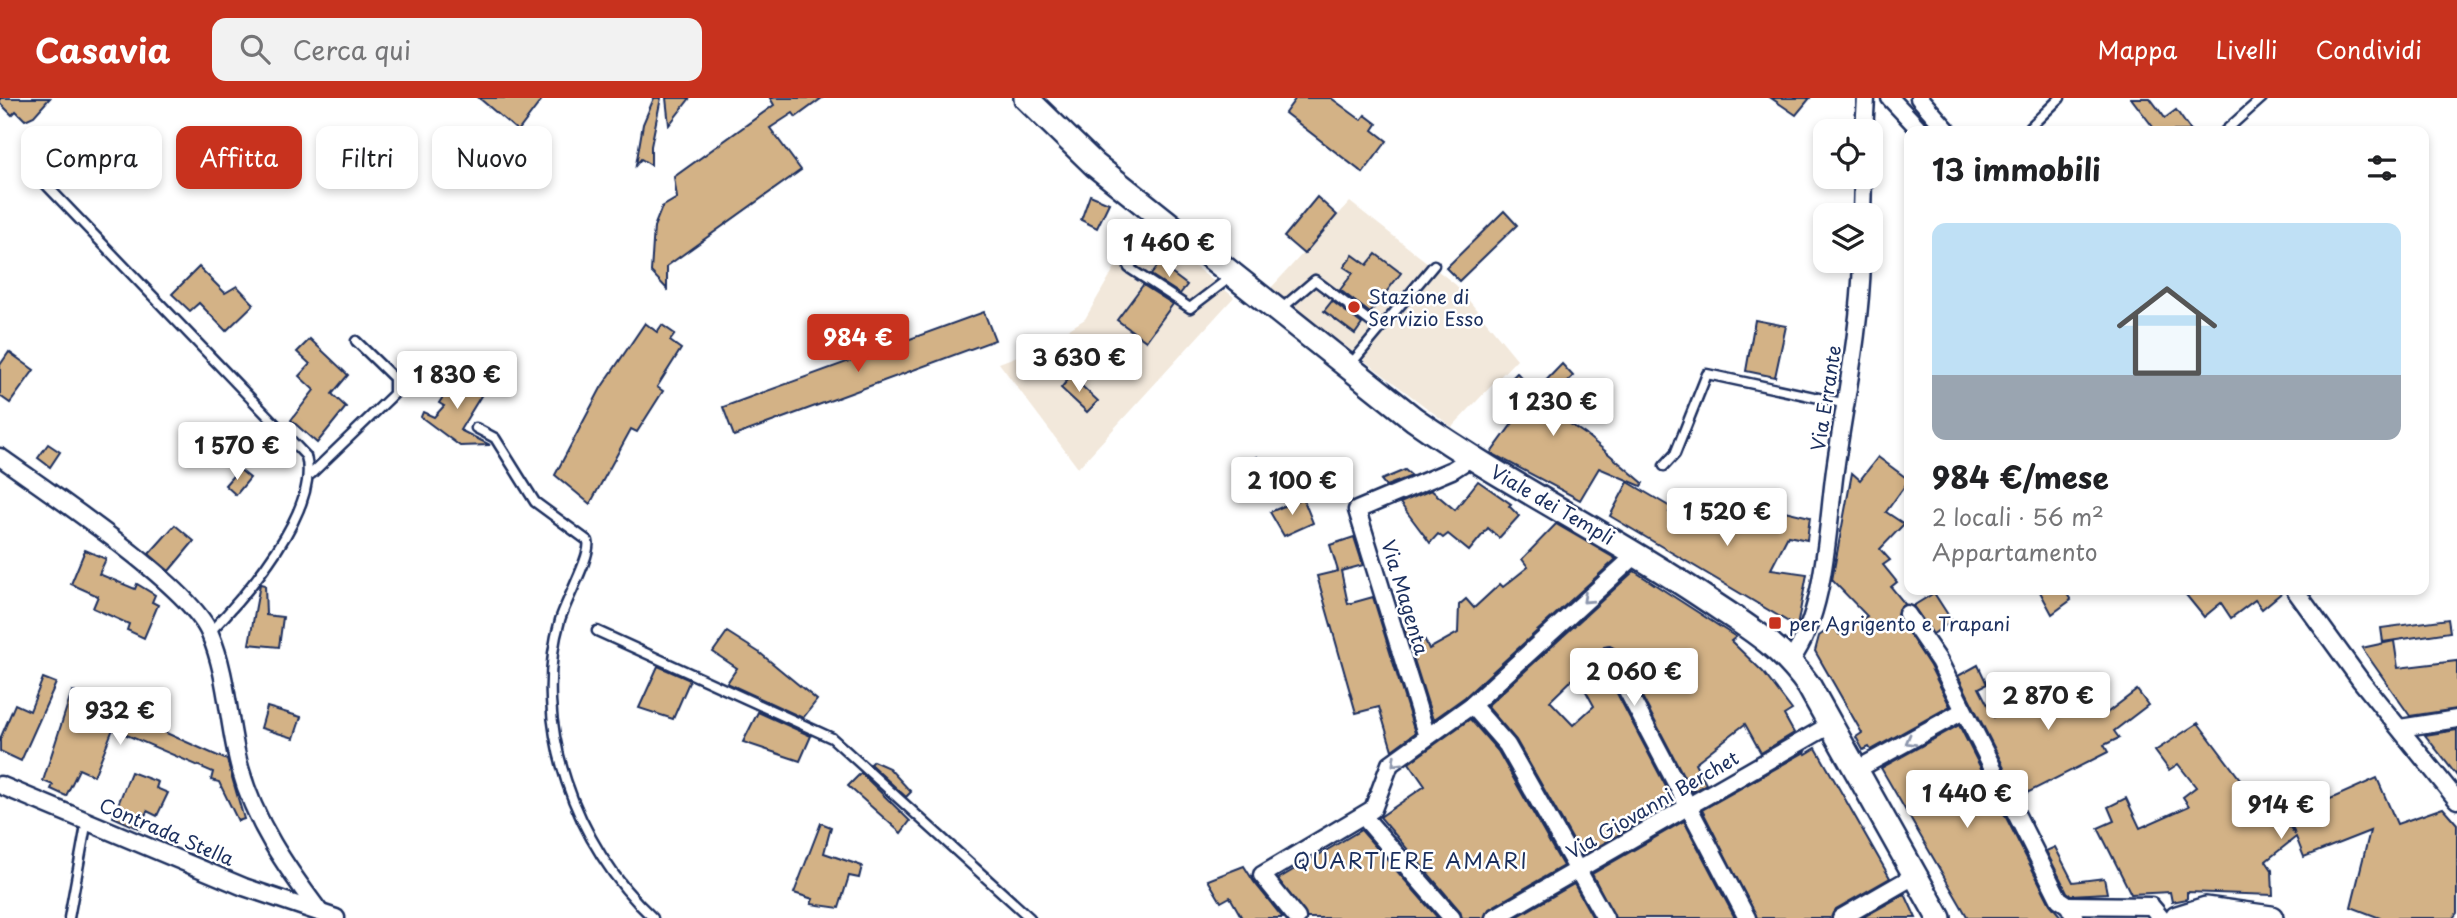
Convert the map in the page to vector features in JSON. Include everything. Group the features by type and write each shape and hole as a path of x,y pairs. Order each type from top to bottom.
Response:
{"main road":[{"name":"Viale dei Templi","path":"1026,98 1096,165 1414,419 1472,457 1637,553 1760,635 1791,660 1939,918"},
{"path":"2177,918 2206,909 2271,918"}],"street":[{"path":"1866,105 1876,98"},
{"path":"1890,98 1916,126"},
{"path":"1919,98 1944,126"},
{"name":"Via Errante","path":"1791,660 1802,645 1812,619 1847,404 1862,273"},
{"path":"0,457 155,574 188,603 210,632 240,770 262,829 319,911"},
{"name":"Via Magenta","path":"1427,737 1357,510 1452,470 1472,457"},
{"path":"1297,918 1262,875 1373,808 1390,764 1472,705 1637,553"},
{"path":"2299,595 2457,800"},
{"path":"1907,614 1939,660 2059,899 2071,912 2151,906 2161,918"},
{"path":"1609,656 1748,918"},
{"path":"1472,705 1507,745 1605,918"},
{"path":"1856,770 1963,711"},
{"path":"2400,728 2457,719"},
{"name":"Via Giovanni Berchet","path":"1494,918 1830,725"},
{"name":"Contrada Stella","path":"0,785 244,887 336,918"},
{"path":"1363,816 1452,918"},
{"path":"1841,918 1914,876"}],"lane":[{"path":"2031,126 2060,98"},
{"path":"2231,126 2262,98"},
{"path":"50,189 306,457 311,474"},
{"path":"1163,219 1129,268 1190,308 1233,275"},
{"path":"1349,367 1434,265"},
{"path":"1278,311 1315,280 1380,330"},
{"path":"210,632 282,545 290,532 311,474 394,394 394,378 356,341"},
{"path":"1664,466 1675,454 1707,374 1847,404"},
{"path":"476,428 495,438 535,502 588,541 587,555 560,618 552,650 551,696 561,762 579,817 608,868 653,918"},
{"path":"597,631 832,738 1030,918"},
{"path":"69,918 87,820"}],"shaded area":[{"path":"1350,202 1456,285 1517,359 1452,427 1270,289"},
{"path":"1140,224 1234,297 1078,468 999,363 1041,347 1085,319"}],"building":[{"path":"0,98 50,98 34,116 25,120 16,111 12,115 0,103"},
{"path":"479,98 543,98 522,126 512,126"},
{"path":"654,98 661,98 651,146 651,165 641,159 636,165 643,124"},
{"path":"666,98 690,98 669,125"},
{"path":"770,98 822,98 796,117 793,113 770,128 801,170 667,266 667,289 651,272 654,227 662,207 677,198 674,177 774,105"},
{"path":"1296,98 1331,98 1361,120 1365,115 1377,124 1373,130 1387,141 1363,173 1285,113"},
{"path":"1771,98 1810,98 1796,115"},
{"path":"2131,98 2150,98 2165,118 2176,110 2187,126 2152,126"},
{"path":"1090,195 1109,203 1097,228 1081,220"},
{"path":"1317,197 1337,215 1304,254 1284,237"},
{"path":"1504,211 1517,225 1459,281 1446,268"},
{"path":"1376,254 1401,273 1370,313 1340,290 1353,273 1344,267 1353,255 1367,265"},
{"path":"1159,264 1187,285 1180,294 1151,275"},
{"path":"199,267 225,293 237,286 254,304 226,331 199,303 190,311 172,294"},
{"path":"1143,285 1173,304 1146,341 1117,320"},
{"path":"1332,301 1362,324 1355,334 1324,311"},
{"path":"984,312 995,340 734,436 723,407"},
{"path":"1755,320 1786,326 1775,377 1746,371"},
{"path":"645,323 657,332 662,325 675,334 670,341 681,349 657,387 663,391 637,432 631,429 590,504 555,475 601,388"},
{"path":"310,339 348,375 332,394 346,407 317,443 291,420 314,390 299,376 310,364 297,352"},
{"path":"9,352 34,370 10,403 0,396 0,365"},
{"path":"1562,364 1573,376 1565,384 1577,396 1557,415 1585,434 1643,483 1641,486 1599,468 1580,500 1491,453 1520,413 1499,392 1517,373 1535,392"},
{"path":"459,372 477,383 473,389 482,394 460,430 490,445 460,446 421,417 423,412 434,417 444,406 439,403"},
{"path":"1071,376 1098,401 1087,412 1061,388"},
{"path":"48,444 60,452 50,467 38,458"},
{"path":"1257,457 1273,498 1244,467"},
{"path":"1878,457 1904,476 1904,487 1886,512 1904,524 1880,549 1890,560 1883,565 1897,582 1891,587 1905,604 1898,609 1897,615 1930,666 1950,706 1871,750 1869,747 1863,750 1856,737 1862,733 1815,651 1819,636 1834,625 1839,634 1867,616 1832,580 1852,473 1860,480"},
{"path":"239,469 250,478 236,495 225,485"},
{"path":"1405,470 1412,476 1386,486 1381,480"},
{"path":"1478,481 1511,504 1509,506 1519,516 1499,538 1488,528 1469,551 1448,534 1443,538 1438,534 1430,543 1400,503 1431,490 1455,510"},
{"path":"1628,482 1672,508 1669,512 1724,535 1733,519 1744,522 1751,503 1810,517 1807,540 1788,536 1771,569 1807,574 1797,627 1610,516"},
{"path":"1303,498 1313,523 1284,536 1270,512"},
{"path":"1556,524 1616,559 1465,697 1433,720 1404,628 1410,626 1415,644 1425,640 1429,649 1458,633 1459,605 1466,599 1474,608 1500,584 1503,587 1528,567 1522,559"},
{"path":"175,525 194,541 169,571 149,554"},
{"path":"1354,537 1363,565 1341,571 1348,604 1373,597 1415,733 1392,750 1379,707 1356,713 1317,576 1338,571 1330,545"},
{"path":"85,550 106,559 99,574 135,589 137,584 155,595 152,602 158,605 144,638 127,630 129,624 93,608 98,596 71,584"},
{"path":"1634,571 1736,637 1731,641 1763,672 1792,710 1784,715 1794,733 1761,753 1745,724 1695,763 1706,784 1692,792 1618,651 1610,646 1604,647 1599,655 1600,661 1674,802 1582,856 1516,740 1487,706","holes":["1577,675 1594,706 1573,725 1550,701"]},
{"path":"260,584 265,585 266,615 283,617 279,647 249,644"},
{"path":"1935,595 1952,621 1933,634 1913,606"},
{"path":"2042,595 2068,595 2071,600 2052,614"},
{"path":"2186,595 2279,595 2262,609 2255,600 2231,618 2221,603 2204,617"},
{"path":"2448,619 2450,632 2383,642 2381,628"},
{"path":"727,632 760,653 817,700 803,718 727,683 737,668 713,652"},
{"path":"2394,641 2398,668 2457,661 2457,709 2410,716 2362,648"},
{"path":"1978,665 1987,684 1979,688 1994,717 2035,694 2043,709 2083,687 2104,715 2137,690 2148,705 2114,731 2119,738 2104,745 2108,752 2019,797 1958,676"},
{"path":"658,666 690,680 673,719 639,708"},
{"path":"43,678 56,683 21,761 0,751 0,739 15,704 30,711"},
{"path":"72,691 227,760 244,819 238,821 219,782 211,780 213,772 113,729 94,776 79,769 66,796 51,789 53,785 43,781"},
{"path":"267,707 301,717 294,738 261,728"},
{"path":"758,712 811,736 800,761 743,742"},
{"path":"1470,719 1498,751 1563,866 1489,909 1484,918 1462,918 1460,911 1380,817 1425,786 1409,763"},
{"path":"2198,723 2270,819 2280,812 2295,835 2292,826 2301,812 2377,778 2397,824 2443,808 2457,824 2457,913 2453,918 2380,918 2351,907 2370,831 2304,857 2296,837 2266,861 2272,870 2273,895 2187,892 2187,899 2172,902 2170,892 2131,894 2098,828 2114,821 2108,807 2126,798 2140,828 2189,806 2183,797 2196,787 2178,764 2169,770 2155,751"},
{"path":"1959,725 2050,904 2062,918 1968,918 1881,768"},
{"path":"2457,730 2457,776 2425,735"},
{"path":"1816,748 1890,878 1836,909 1831,918 1757,918 1702,810"},
{"path":"873,761 889,768 911,792 906,797 870,764"},
{"path":"131,772 158,782 156,788 168,793 157,816 147,811 140,829 113,817"},
{"path":"861,773 910,821 901,833 848,786"},
{"path":"1684,821 1735,918 1615,918 1592,874"},
{"path":"821,823 831,827 824,853 862,866 859,878 849,876 839,908 811,904 813,899 794,893"},
{"path":"1361,830 1438,918 1307,918 1278,879"},
{"path":"2055,847 2073,882 2104,878 2107,893 2071,895 2067,892 2046,851"},
{"path":"1244,866 1283,918 1242,918 1230,897 1221,902 1208,880"},
{"path":"1574,884 1593,918 1515,918"},
{"path":"1905,894 1916,918 1862,918"}],"place":[{"name":"Stazione di Servizio Esso","path":"1354,307"},
{"name":"per Agrigento e Trapani","path":"1775,623"}],"district":[{"name":"QUARTIERE AMARI","path":"1411,860"}]}
